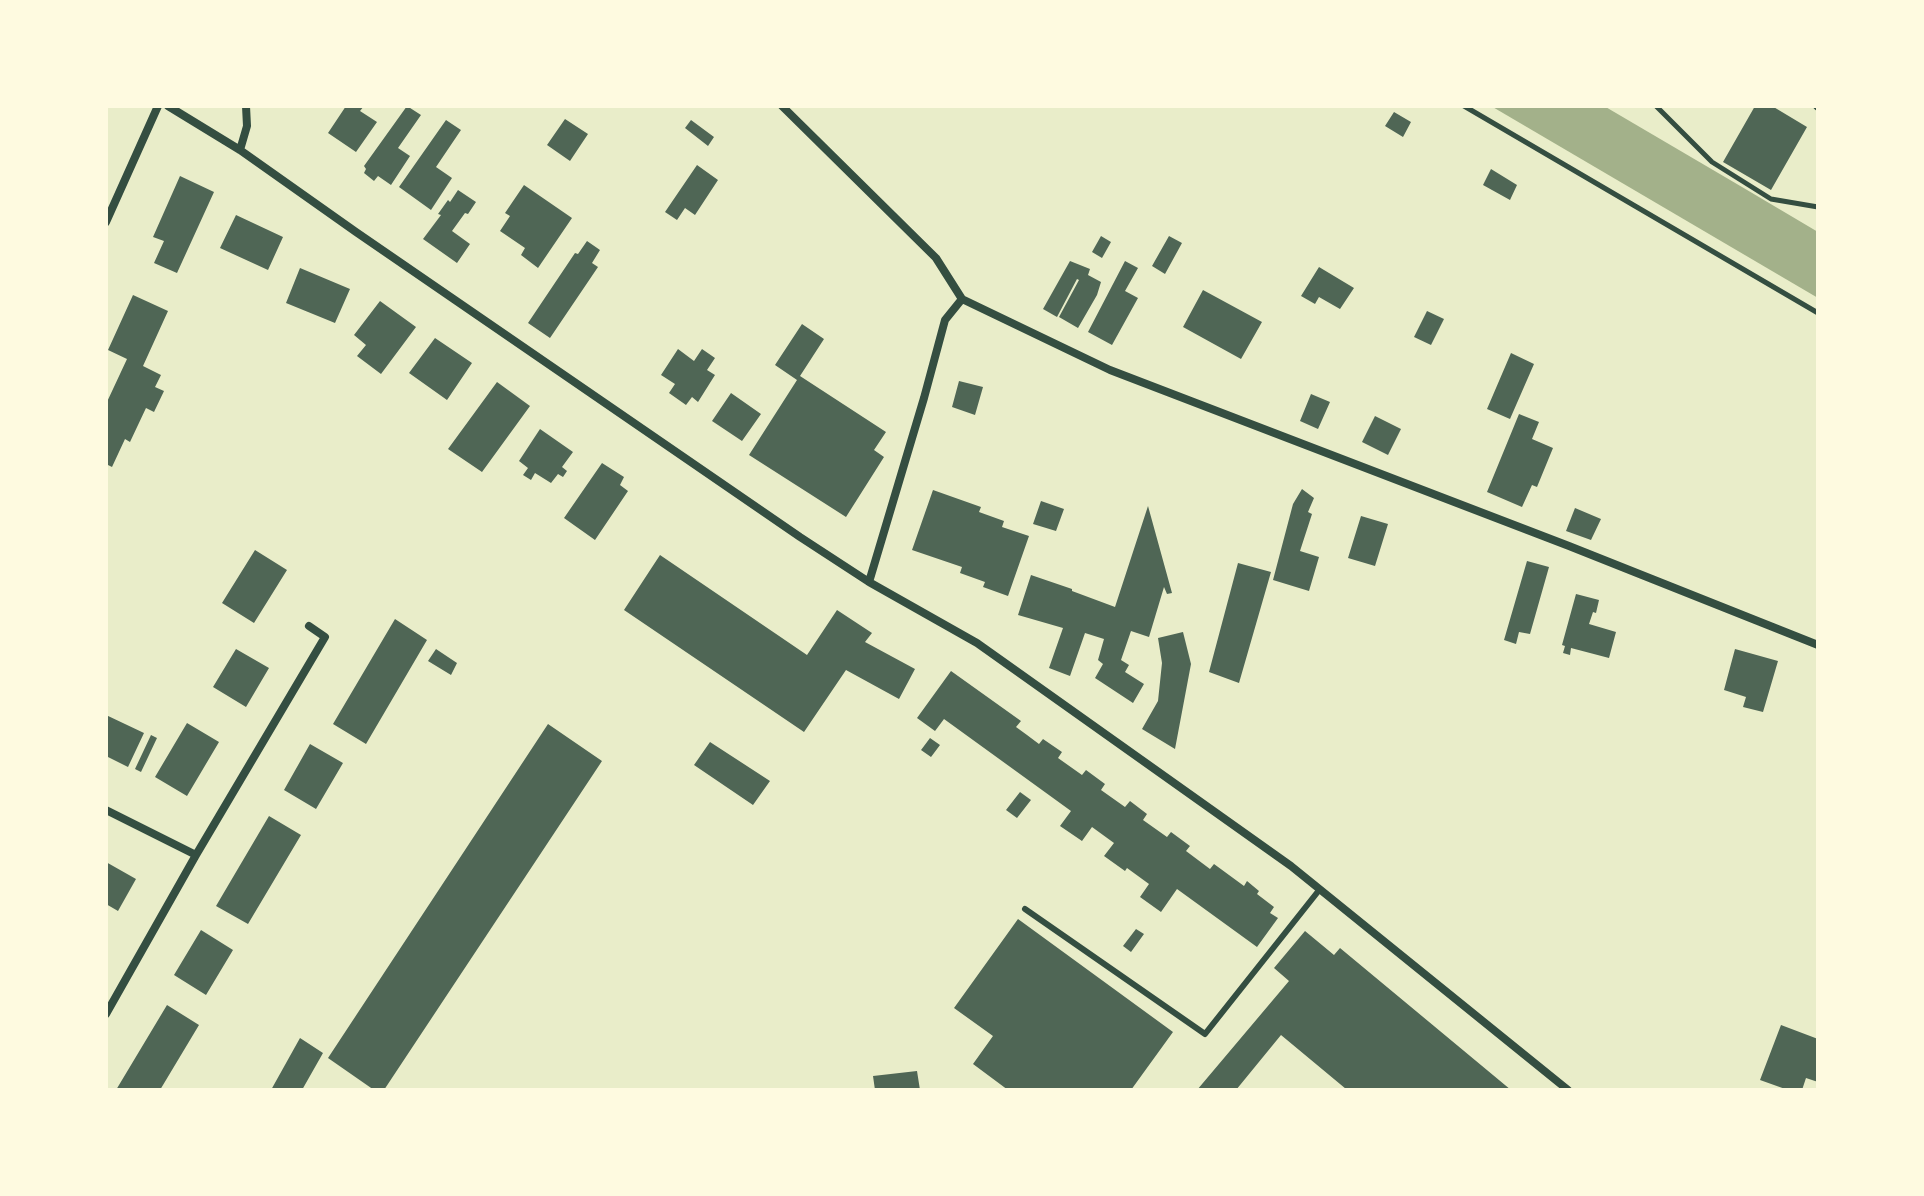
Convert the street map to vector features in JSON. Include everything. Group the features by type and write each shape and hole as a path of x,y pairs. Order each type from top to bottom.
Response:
{"street":[{"path":"106,222 158,106"},
{"path":"168,106 240,150 869,582 977,643 1291,866 1568,1090"},
{"path":"240,150 247,126 246,106"},
{"path":"782,106 936,258 962,299 1110,370 1818,645"},
{"path":"869,582 945,320 962,299"},
{"path":"106,1014 325,637 309,626"},
{"path":"106,810 196,855"}],"lane":[{"path":"1025,909 1205,1034 1320,889"}],"path":[{"path":"1464,106 1818,313"},
{"path":"1656,106 1723,170 1771,199 1818,207"}],"shaded area":[{"path":"1491,106 1604,106 1742,187 1818,232 1818,298"}],"building":[{"path":"346,106 364,106 360,111 377,122 356,152 328,133"},
{"path":"407,106 421,115 398,148 410,156 391,185 378,176 374,181 364,173 364,166"},
{"path":"1755,106 1772,106 1807,127 1771,190 1723,162"},
{"path":"1394,112 1411,122 1403,137 1385,126"},
{"path":"565,119 588,134 570,161 547,145"},
{"path":"446,120 461,130 436,167 452,178 431,210 399,187"},
{"path":"691,120 714,137 708,146 685,128"},
{"path":"697,165 718,180 695,215 685,208 677,220 665,212"},
{"path":"1491,169 1517,185 1510,200 1483,185"},
{"path":"180,176 214,192 177,273 154,263 164,241 153,237"},
{"path":"524,185 572,218 538,268 521,255 525,248 500,231 510,216 505,213"},
{"path":"458,190 476,202 452,231 470,244 457,263 423,239"},
{"path":"236,215 283,237 268,270 220,248"},
{"path":"1101,236 1111,242 1102,258 1092,252"},
{"path":"1169,236 1182,243 1165,274 1152,266"},
{"path":"587,241 600,250 592,263 598,267 550,338 528,323 575,253 578,254"},
{"path":"1070,261 1090,269 1088,275 1101,282 1078,328 1059,317 1079,280 1057,317 1043,309"},
{"path":"1125,261 1138,268 1125,291 1138,298 1112,345 1088,332"},
{"path":"1319,267 1354,288 1340,309 1319,297 1315,304 1301,296"},
{"path":"300,268 350,289 335,323 286,303"},
{"path":"1203,290 1262,322 1241,359 1183,327"},
{"path":"133,295 168,311 143,366 161,375 155,387 164,391 154,412 146,408 130,442 125,439 112,467 106,464 106,404 127,359 108,350"},
{"path":"380,301 416,327 381,374 357,356 366,345 354,335"},
{"path":"1427,311 1444,319 1431,345 1414,337"},
{"path":"802,324 824,339 800,376 886,432 874,450 884,457 846,517 749,455 797,380 775,365"},
{"path":"435,338 472,363 447,400 409,373"},
{"path":"678,349 694,361 702,349 715,358 707,370 715,375 698,402 692,397 686,405 669,393 675,384 661,375"},
{"path":"1511,353 1534,364 1510,419 1487,409"},
{"path":"959,381 983,387 975,415 952,407"},
{"path":"497,382 530,406 482,472 448,449"},
{"path":"731,393 761,414 742,441 712,421"},
{"path":"1311,394 1330,402 1318,429 1300,421"},
{"path":"1519,414 1539,422 1532,439 1553,448 1537,487 1532,485 1522,507 1487,492"},
{"path":"1375,416 1401,429 1388,455 1362,442"},
{"path":"540,429 573,452 562,467 567,471 563,477 558,474 551,483 535,473 531,480 523,475 528,468 519,461"},
{"path":"602,463 624,477 620,485 628,491 595,540 564,518"},
{"path":"1302,489 1314,498 1300,551 1319,557 1309,591 1273,580 1293,504"},
{"path":"933,490 981,507 979,512 1004,521 1002,527 1029,536 1008,596 983,587 985,582 960,573 962,567 912,550"},
{"path":"1041,501 1064,509 1056,531 1033,524"},
{"path":"1148,506 1172,593 1167,594 1164,587 1149,637 1131,631 1121,660 1129,665 1125,672 1144,684 1133,703 1095,678 1103,664 1098,660 1104,639 1085,633 1070,676 1049,668 1063,628 1018,615 1031,575 1115,607"},
{"path":"1575,508 1601,519 1591,540 1566,531"},
{"path":"1361,516 1388,524 1375,566 1348,558"},
{"path":"255,550 287,570 254,623 222,603"},
{"path":"660,555 807,655 837,610 872,633 865,642 915,669 899,699 846,670 804,732 624,610"},
{"path":"1527,561 1549,567 1530,634 1519,632 1516,644 1504,640"},
{"path":"1238,563 1271,572 1239,683 1209,672"},
{"path":"1576,594 1599,600 1589,624 1616,632 1609,658 1571,648 1570,655 1563,653 1565,646 1562,645"},
{"path":"395,619 427,640 366,744 333,724"},
{"path":"1183,632 1191,664 1175,749 1142,729 1158,701 1162,663 1158,638"},
{"path":"236,649 269,668 246,707 213,687"},
{"path":"436,649 457,663 451,675 428,661"},
{"path":"1735,649 1778,661 1763,712 1743,707 1746,697 1724,690"},
{"path":"951,671 1021,721 1016,727 1039,744 1043,739 1062,752 1058,758 1082,775 1086,770 1105,784 1101,790 1125,807 1130,801 1147,814 1143,820 1167,837 1171,832 1190,846 1186,851 1210,869 1214,864 1244,886 1247,881 1259,891 1257,894 1274,907 1270,913 1278,918 1257,947 1177,889 1161,912 1140,897 1149,884 1104,856 1114,843 1092,827 1082,841 1060,826 1071,811 944,719 935,731 917,718"},
{"path":"106,715 144,733 128,767 106,756"},
{"path":"187,723 219,742 187,796 155,777"},
{"path":"548,724 602,761 384,1090 374,1090 328,1058"},
{"path":"151,735 157,738 141,772 135,769"},
{"path":"930,738 940,745 931,757 921,750"},
{"path":"710,742 770,781 753,805 694,765"},
{"path":"310,744 343,763 316,809 284,790"},
{"path":"1020,792 1031,800 1017,818 1006,810"},
{"path":"269,816 301,835 248,924 216,906"},
{"path":"106,862 136,879 118,911 106,904"},
{"path":"1018,919 1173,1032 1131,1090 1008,1090 973,1064 993,1036 954,1008"},
{"path":"1136,929 1144,934 1131,952 1123,946"},
{"path":"201,930 233,950 206,995 174,975"},
{"path":"1305,931 1334,955 1340,948 1511,1090 1344,1090 1281,1035 1236,1090 1197,1090 1289,981 1274,968"},
{"path":"167,1005 199,1025 160,1090 116,1090"},
{"path":"1781,1025 1818,1039 1818,1082 1806,1078 1802,1090 1788,1090 1760,1080"},
{"path":"300,1038 323,1053 302,1090 271,1090"},
{"path":"917,1071 920,1090 875,1090 873,1076"}]}
